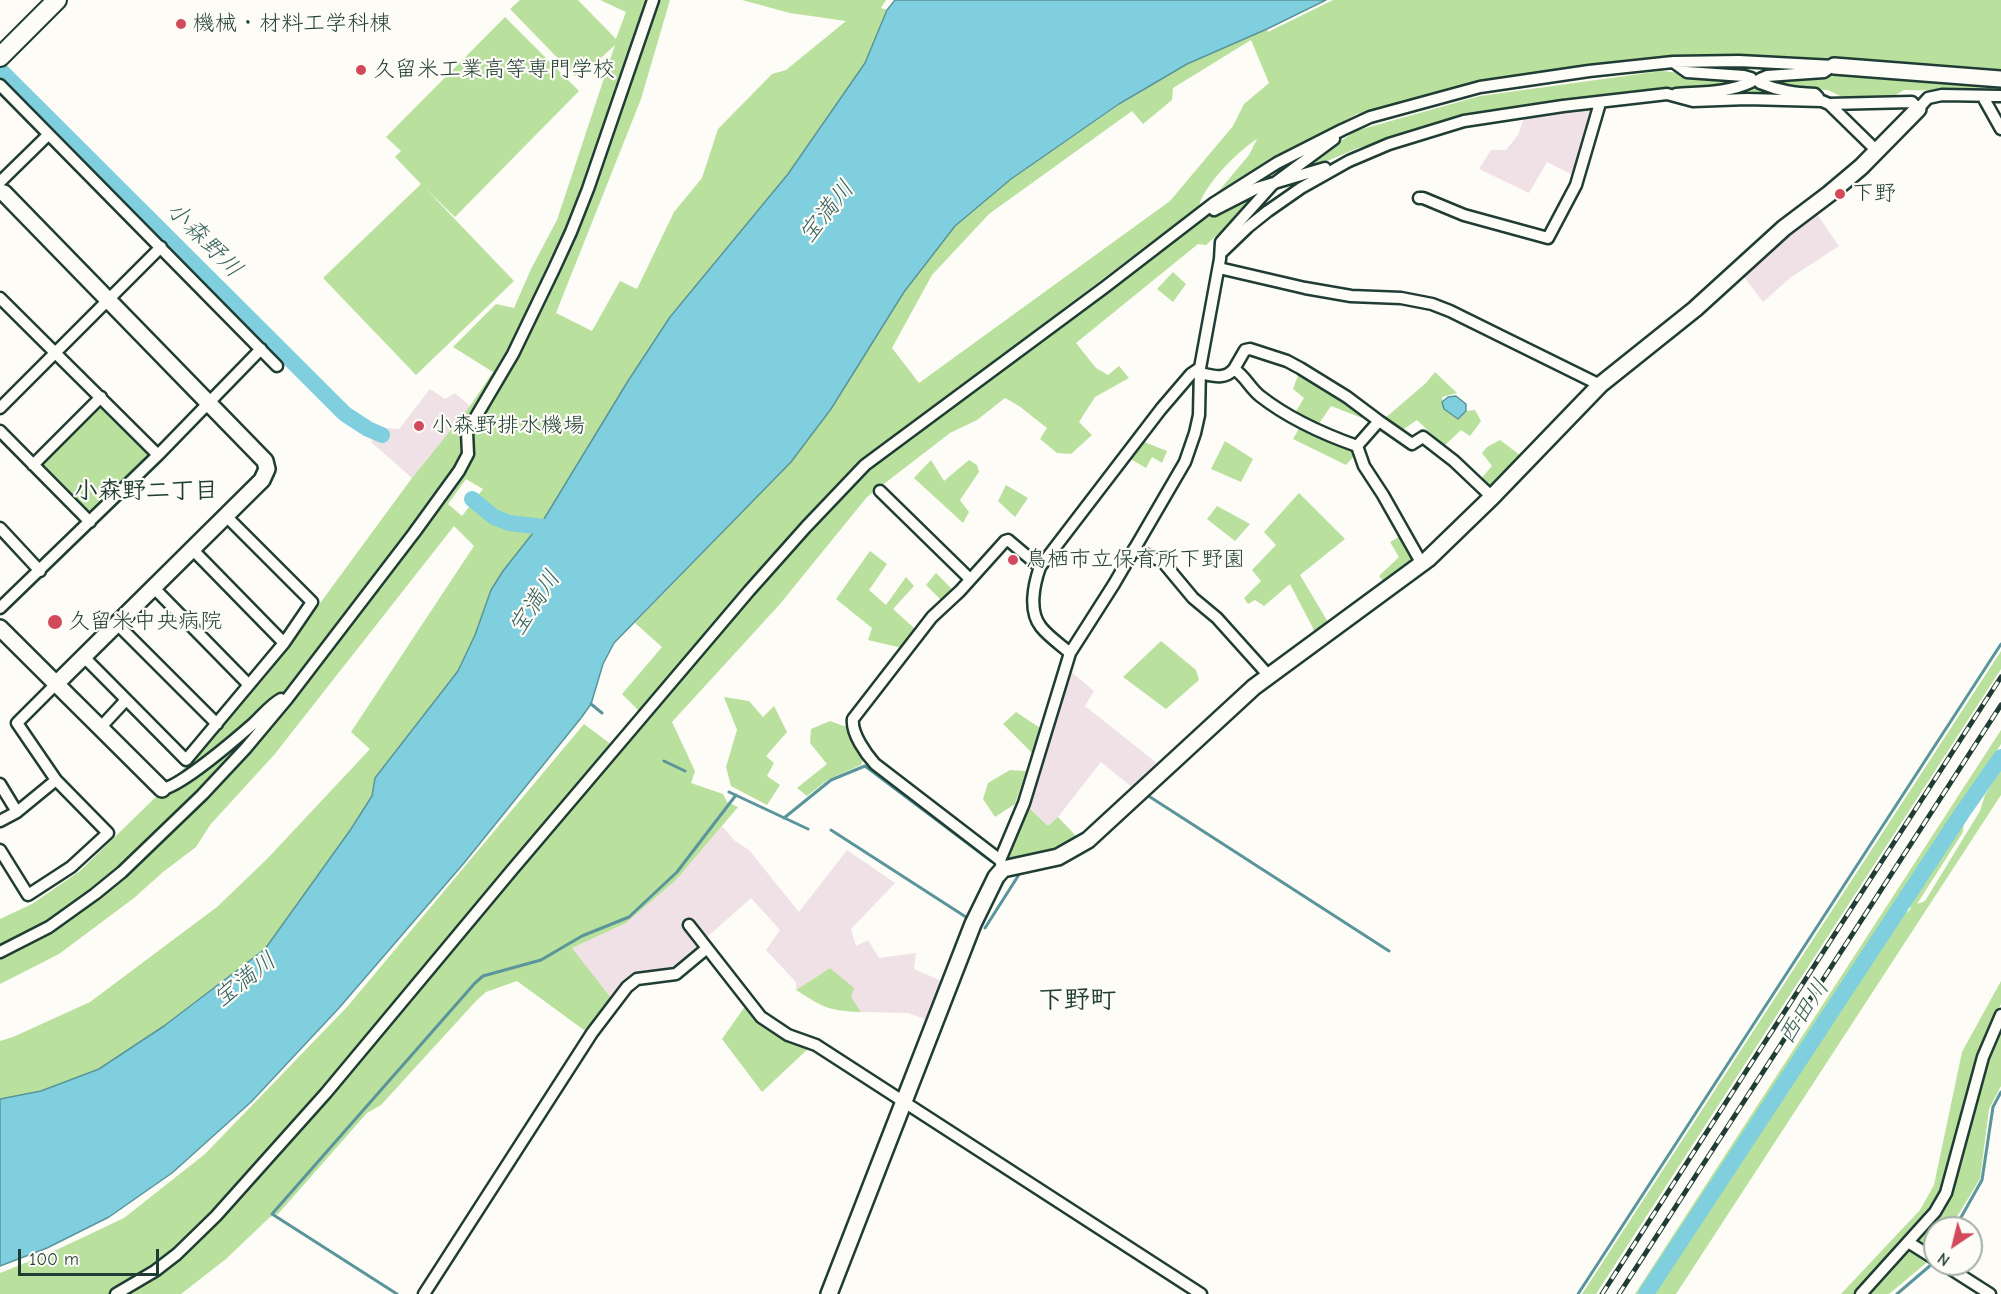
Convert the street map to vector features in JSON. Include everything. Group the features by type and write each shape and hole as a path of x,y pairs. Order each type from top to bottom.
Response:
{"main road":[{"path":"1,55 57,0"}],"street":[{"path":"0,952 49,927 122,872 202,795 287,699 459,471 468,454 467,432 513,354 571,231 588,189 653,0"},
{"path":"116,1294 155,1271 177,1254 216,1216 326,1093 749,591 865,465 1206,209 1277,163 1370,117 1480,87 1589,71 1673,62 1739,61 2001,79"},
{"path":"1673,62 1687,72 1744,76 1787,92 1815,94 1877,151"},
{"path":"1206,209 1214,210 1257,188 1349,161 1389,144 1464,122 1563,106 1726,90 1767,76 1824,72 1834,66"},
{"path":"0,85 277,366"},
{"path":"1667,94 1693,101 1747,99 1826,103 1912,102 1918,109"},
{"path":"1040,567 1008,540 1005,541 932,617 853,719 852,726 868,756 875,764 1001,865 1058,857 1088,840 1254,687 1422,564 1492,497 1600,385 1695,309 1784,228 1829,194 1877,151 1928,98 1942,95 2001,96"},
{"path":"1983,97 2001,129"},
{"path":"1419,198 1464,215 1548,238 1576,185 1600,103"},
{"path":"829,1294 973,924 1001,865 1024,803 1070,653 1185,462 1199,415 1200,371 1219,268 1221,242 1272,185 1302,161 1330,143 1342,130"},
{"path":"0,182 48,135"},
{"path":"1221,253 1268,211 1301,188 1349,161"},
{"path":"0,192 4,193 209,402 265,461 267,469 262,480 17,723 56,780 108,833 71,867 28,895 0,850"},
{"path":"2,402 55,353 161,247"},
{"path":"1219,268 1351,296 1401,298 1432,304 1600,385"},
{"path":"0,298 158,455"},
{"path":"0,608 158,455 261,349"},
{"path":"1070,653 1040,626 1033,602 1034,586 1040,567 1161,409 1191,374 1200,371 1222,377 1229,375 1245,350 1250,349 1287,361 1337,391 1412,444 1423,437 1454,461 1492,497"},
{"path":"1234,369 1257,394 1289,417 1357,446 1364,466 1422,564"},
{"path":"33,465 101,397"},
{"path":"1357,446 1379,421"},
{"path":"0,431 90,522"},
{"path":"880,491 970,579"},
{"path":"84,657 125,701 186,760 284,643 312,602 226,516"},
{"path":"0,528 40,571"},
{"path":"1134,549 1163,562 1193,598 1217,618 1270,676"},
{"path":"193,550 284,643"},
{"path":"154,588 249,685"},
{"path":"117,624 217,724"},
{"path":"0,628 162,789 170,788 189,775 277,701 282,698 287,699"},
{"path":"100,728 125,701"},
{"path":"0,821 17,812 56,780"},
{"path":"0,784 17,812"},
{"path":"689,925 761,1017 788,1035 816,1045 1201,1294"},
{"path":"424,1294 592,1033 614,1003 638,979 676,974 706,949"},
{"path":"1861,1294 1935,1212 1946,1193 1983,1057 2001,1015"},
{"path":"1908,1242 1923,1251"},
{"path":"1962,1276 1990,1294"}],"shaded area":[{"path":"1590,107 1594,112 1575,176 1547,162 1529,193 1479,169 1491,150 1506,150 1518,135 1525,115"},
{"path":"1815,211 1839,246 1790,278 1763,302 1742,274"},
{"path":"430,389 445,399 455,393 470,406 412,478 371,442 383,428 399,429"},
{"path":"1068,669 1094,691 1085,706 1158,764 1133,788 1101,762 1058,817 1048,826 1028,807"},
{"path":"722,826 735,841 749,850 799,912 847,850 895,883 851,929 856,946 868,940 879,958 916,953 914,969 944,982 928,1020 908,1013 861,1012 830,968 796,990 796,982 766,950 780,930 751,898 706,938 707,944 675,973 637,974 612,999 572,948 626,923 676,880"}],"green space":[{"path":"520,0 578,0 616,39 626,12 600,0 670,0 641,99 556,313 592,331 620,281 637,289 674,212 702,178 718,129 772,74 786,70 846,21 790,13 742,0 886,0 881,8 887,10 865,63 788,174 670,317 544,519 491,589 475,635 458,671 375,778 372,796 351,829 265,949 164,1026 99,1069 41,1091 0,1099 0,1041 90,1002 217,907 268,858 370,749 351,732 474,546 454,526 274,755 210,825 196,847 134,898 59,954 0,984 0,919 32,904 80,871 168,785 228,721 271,670 412,478 470,406 493,372 453,347 496,304 514,308 531,269 557,220 615,45 578,79 510,9","holes":["466,479 483,489 462,516 448,504"]},
{"path":"1333,0 2001,0 2001,72 1853,61 1670,55 1466,85 1357,114 1267,161 1213,198 1249,155 1257,139 1241,151 1215,178 1199,206 859,463 801,522 639,711 622,694 662,647 635,623 791,462 904,292 955,226 1011,179 1119,105 1187,64 1267,29 1268,32","holes":["1251,40 1269,83 1244,104 1233,126 1170,201 919,383 892,348 932,275 989,214 1132,111 1143,124 1172,100 1173,88"]},
{"path":"505,17 579,91 455,217 425,188 514,281 416,375 323,278 421,184 395,157 401,151 386,137"},
{"path":"1661,71 1734,78 1734,84 1618,94 1466,117 1358,148 1294,175 1355,131 1480,96"},
{"path":"1839,72 2001,83 2001,92 1904,90 1890,98 1840,96 1828,90 1785,88 1776,84 1777,78 1827,77"},
{"path":"1756,86 1791,97 1710,96"},
{"path":"1247,198 1255,200 1206,245 1198,244 1076,343 1096,368 1108,375 1119,366 1129,378 1095,397 1079,422 1092,435 1071,454 1057,453 1040,439 1047,428 1005,398 977,420 950,433 867,497 780,604 672,722 695,771 691,783 723,794 727,802 738,807 676,880 626,923 572,948 612,999 588,1033 517,981 486,992 381,1105 367,1113 278,1214 270,1217 226,1259 181,1294 0,1294 0,1273 50,1253 124,1218 205,1154 347,1007 584,724 612,745 611,761 810,530 869,470 1209,213 1228,209"},
{"path":"1173,272 1186,284 1173,302 1157,289"},
{"path":"1300,370 1365,413 1362,418 1331,406 1318,425 1295,413 1304,398 1293,389"},
{"path":"1435,372 1457,393 1442,397 1444,409 1458,419 1466,411 1475,410 1481,421 1470,436 1461,430 1444,446 1417,420 1401,431 1384,419 1426,383"},
{"path":"99,401 155,456 91,519 36,465"},
{"path":"1301,425 1355,449 1356,454 1346,465 1293,439"},
{"path":"1500,440 1520,455 1489,488 1480,480 1492,466 1482,453 1487,447"},
{"path":"1142,441 1167,451 1162,463 1152,457 1146,468 1129,458"},
{"path":"1225,441 1253,459 1241,482 1211,469"},
{"path":"931,460 944,481 969,460 977,465 979,472 960,500 969,512 963,523 914,478"},
{"path":"1006,485 1028,498 1015,517 998,501"},
{"path":"1299,493 1345,539 1300,575 1328,622 1315,632 1290,584 1264,606 1255,600 1248,604 1244,598 1261,581 1252,570 1276,545 1264,532"},
{"path":"1217,506 1250,524 1235,541 1207,519"},
{"path":"1402,535 1416,561 1385,583 1379,576 1399,557 1390,542"},
{"path":"870,551 887,564 869,590 886,605 906,577 914,586 893,609 915,629 902,648 868,640 872,628 836,599"},
{"path":"936,573 954,591 942,601 926,585"},
{"path":"1161,641 1196,670 1199,680 1166,709 1123,677"},
{"path":"2001,651 2001,669 1596,1294 1582,1294"},
{"path":"724,697 749,701 763,717 774,706 787,732 766,756 774,763 767,776 780,785 767,805 731,786 726,767 737,730"},
{"path":"1016,712 1040,728 1033,754 1003,724"},
{"path":"830,721 849,728 864,758 861,765 829,779 807,796 797,788 827,764 810,743 811,729"},
{"path":"2001,730 2001,744 1641,1294 1635,1294"},
{"path":"2001,769 2001,795 1676,1294 1653,1294 1895,921 1910,910 1912,895 1964,815 1963,832 1917,904 1925,901 1980,811 1985,795"},
{"path":"1010,770 1026,771 1015,804 995,817 983,799 988,783"},
{"path":"1028,807 1048,826 1058,817 1077,837 1050,852 1011,860 1009,856"},
{"path":"830,968 854,988 851,997 861,1012 841,1011 826,1007 796,990"},
{"path":"2001,981 2001,1004 1989,1027 1939,1196 1930,1213 1923,1216 1923,1220 1854,1294 1841,1294 1920,1210 1934,1185 1962,1052"},
{"path":"746,1005 810,1047 762,1092 722,1039"},
{"path":"2001,1028 2001,1086 1989,1109 1980,1179 1957,1216 1937,1216 1952,1194 1974,1105"},
{"path":"1923,1231 1923,1266 1889,1294 1866,1294"}],"water":[{"name":"宝満川","path":"895,0 1326,0 1187,64 1119,104 1011,179 955,226 904,292 831,409 791,462 614,643 603,664 591,704 581,718 464,863 339,1008 251,1102 172,1173 109,1217 47,1248 0,1266 0,1099 41,1091 99,1069 164,1026 265,949 351,829 372,796 375,778 458,671 475,635 491,590 544,519 670,317 788,174 865,63 887,10"},
{"path":"1456,396 1466,404 1466,411 1458,419 1444,409 1442,402 1448,397"}],"waterway":[{"name":"小森野川","path":"0,70 345,414 382,435"},
{"name":"小森野川","path":"472,499 494,517 509,523 561,529"},
{"path":"1578,1294 2001,644"},
{"path":"591,704 602,713"},
{"name":"西田川","path":"1646,1294 2001,757"},
{"path":"664,761 685,771"},
{"path":"784,818 831,780 865,766 991,861"},
{"path":"729,792 808,829"},
{"path":"397,1294 272,1214 475,983 483,976 541,960 582,936 629,917 677,872 736,795"},
{"path":"1145,797 1147,795 1389,951"},
{"path":"1096,843 1114,826"},
{"path":"831,830 969,919"},
{"path":"985,928 1020,873 1040,869"},
{"path":"1962,1216 1982,1180 1993,1107 2001,1092"},
{"path":"1897,1294 1923,1272"}],"railway":[{"path":"1602,1294 2001,677"},
{"path":"1619,1294 2001,705"}],"place":[{"name":"機械・材料工学科棟","path":"181,24"},
{"name":"久留米工業高等専門学校","path":"361,70"},
{"name":"下野","path":"1840,194"},
{"name":"小森野排水機場","path":"419,426"},
{"name":"鳥栖市立保育所下野園","path":"1013,560"},
{"name":"久留米中央病院","path":"55,622"}],"district":[{"name":"小森野二丁目","path":"146,491"},
{"name":"下野町","path":"1077,1001"}]}
